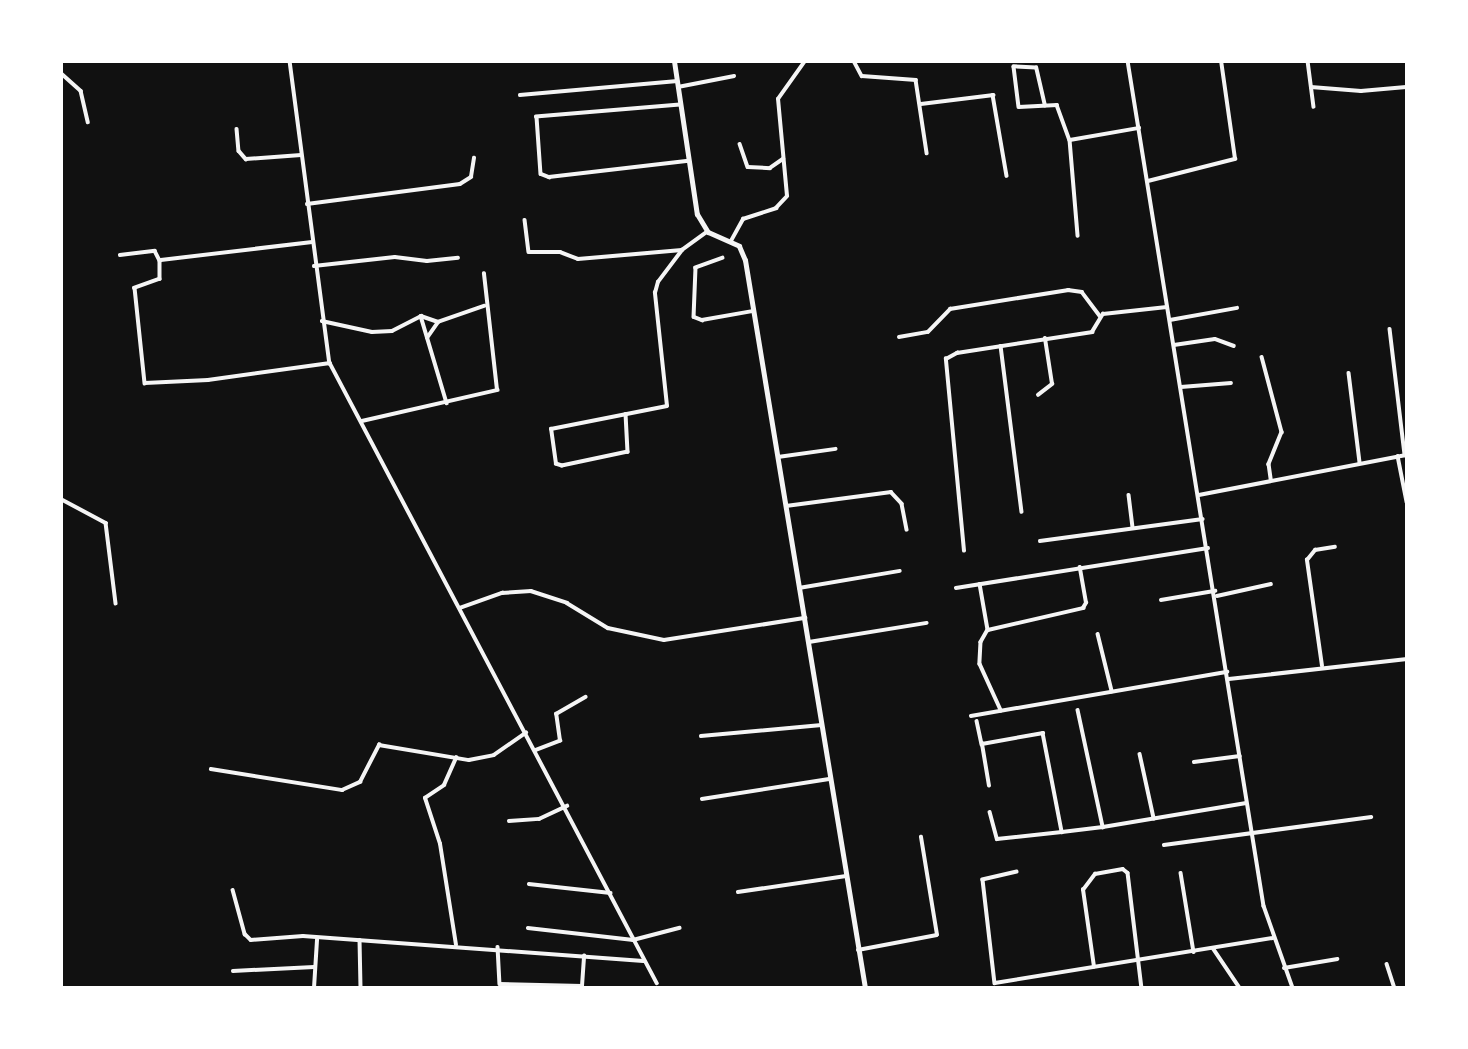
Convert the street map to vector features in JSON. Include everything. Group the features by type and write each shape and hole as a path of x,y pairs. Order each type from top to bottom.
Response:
{"street":[{"path":"290,61 314,266 330,363 567,806 643,961 657,983"},
{"path":"674,61 697,214 708,232 731,241 744,255 865,988"},
{"path":"731,241 743,219 785,201 779,94 805,61"},
{"path":"854,61 862,76 914,77 927,153"},
{"path":"1128,61 1216,593 1246,803 1272,938 1293,988"},
{"path":"1148,181 1235,159 1221,61"},
{"path":"1308,61 1314,107"},
{"path":"1045,106 1037,68 1014,67 1019,107 1059,107 1070,140 1078,236"},
{"path":"61,73 81,91 88,122"},
{"path":"520,95 677,84 734,76"},
{"path":"1311,87 1361,91 1406,87"},
{"path":"920,104 993,94 1007,176"},
{"path":"680,105 537,117 541,174 550,177 688,161"},
{"path":"1070,140 1139,128"},
{"path":"237,130 239,151 246,159 301,155"},
{"path":"740,144 748,167 770,168 783,159"},
{"path":"307,204 460,184 471,177 474,158"},
{"path":"525,220 527,249 533,253 561,252 583,259 682,250"},
{"path":"626,414 628,452 562,466 556,464 551,429 626,414 667,406 655,293 662,275 682,250 708,232"},
{"path":"160,261 312,242"},
{"path":"120,255 155,251 160,261 160,279 135,288 145,383 208,380 330,363"},
{"path":"314,266 396,257 427,261 458,258"},
{"path":"723,257 696,268 694,317 702,320 753,311"},
{"path":"362,421 497,390 484,306 484,274"},
{"path":"900,337 928,332 950,309 1068,290 1082,292 1100,316"},
{"path":"421,316 438,322 484,306"},
{"path":"1100,316 1168,307"},
{"path":"1170,320 1237,308"},
{"path":"322,321 372,332 401,328 421,316"},
{"path":"421,316 447,403"},
{"path":"964,551 945,365 951,355 1092,332 1100,316"},
{"path":"428,338 438,322"},
{"path":"1199,495 1406,455 1390,328"},
{"path":"1038,395 1052,384 1045,339"},
{"path":"1174,345 1214,340 1234,346"},
{"path":"1001,346 1022,512"},
{"path":"1262,357 1282,432 1269,464 1271,479"},
{"path":"1349,373 1360,462"},
{"path":"1181,387 1231,383"},
{"path":"778,457 835,449"},
{"path":"1398,456 1407,502"},
{"path":"786,506 891,492 902,504 907,530"},
{"path":"1129,495 1133,527"},
{"path":"61,499 106,523 116,603"},
{"path":"1040,541 1203,519"},
{"path":"1322,666 1307,560 1315,550 1335,547"},
{"path":"956,588 1208,548"},
{"path":"988,630 1083,608 1086,603 1080,568"},
{"path":"799,588 900,571"},
{"path":"980,584 988,630 981,642 980,664 1001,710"},
{"path":"1161,600 1271,584"},
{"path":"460,608 502,593 531,591 567,603 608,628 664,640 804,618"},
{"path":"809,642 926,623"},
{"path":"1098,634 1112,691"},
{"path":"1228,678 1322,666 1407,660"},
{"path":"971,716 1227,671"},
{"path":"537,750 560,741 556,714 585,697"},
{"path":"1078,710 1103,827"},
{"path":"977,721 989,786"},
{"path":"701,736 822,725"},
{"path":"211,769 342,790 360,782 379,745 456,758 494,755 527,733"},
{"path":"982,744 1043,733 1062,831"},
{"path":"1140,754 1154,818"},
{"path":"1194,762 1240,756"},
{"path":"456,758 447,780 425,798 440,844 456,945"},
{"path":"702,799 830,779"},
{"path":"990,812 997,839 1103,827 1246,803"},
{"path":"509,821 539,819 567,806"},
{"path":"1164,845 1251,831 1371,817"},
{"path":"858,950 937,936 921,837"},
{"path":"1094,968 1082,897 1088,882 1102,872 1123,869 1128,873 1142,988"},
{"path":"1017,872 983,880 995,983 1272,938"},
{"path":"1181,873 1194,952"},
{"path":"738,892 846,876"},
{"path":"529,884 611,893"},
{"path":"233,890 245,934 251,940 303,936 317,940 498,947 643,961"},
{"path":"528,928 633,940 678,928"},
{"path":"314,988 317,940"},
{"path":"360,940 361,988"},
{"path":"498,947 500,985 583,987 584,956"},
{"path":"1213,948 1240,988"},
{"path":"1284,968 1337,959"},
{"path":"1387,964 1395,988"},
{"path":"233,971 314,967"}]}
